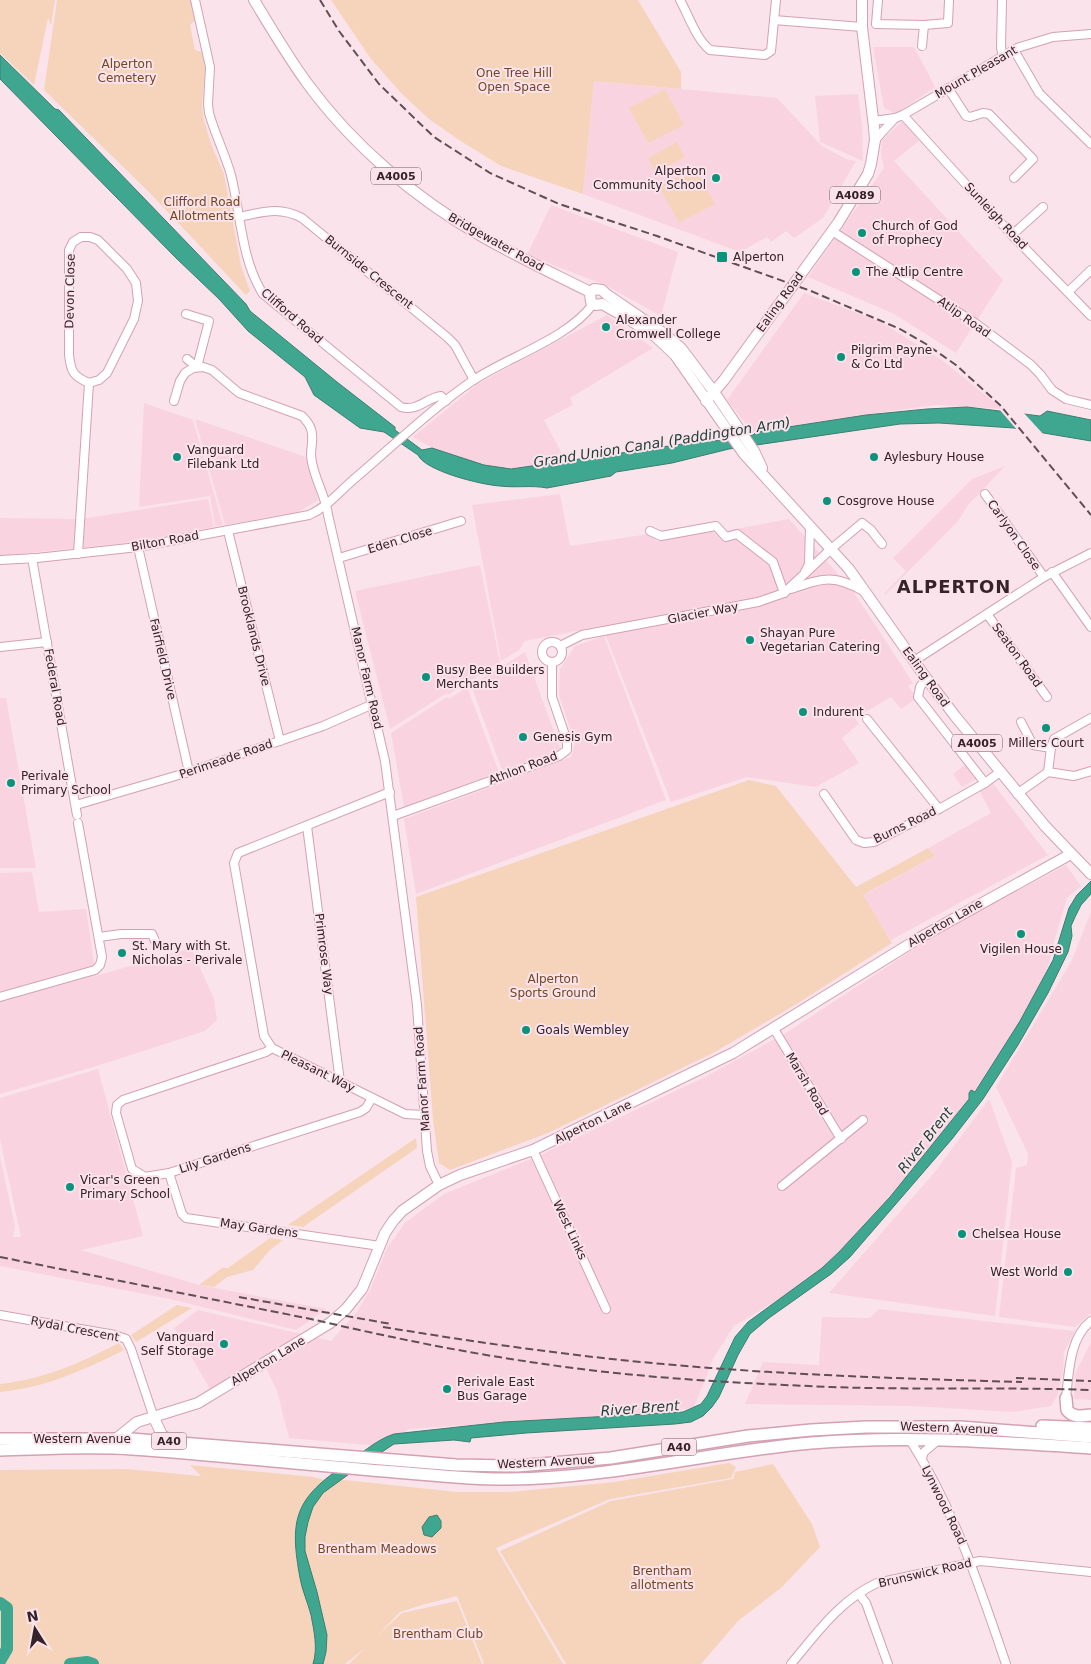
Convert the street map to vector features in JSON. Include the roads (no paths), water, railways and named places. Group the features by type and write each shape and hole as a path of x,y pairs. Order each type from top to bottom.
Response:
{"highway":[{"path":"1066,1398 1068,1412 1076,1416 1091,1415"},
{"name":"A40","path":"960,1427 991,1424 1091,1428"},
{"name":"Western Avenue","path":"0,1440 116,1439 175,1442 456,1465 517,1466 612,1458 748,1436 866,1427 960,1427 1091,1437"},
{"name":"Western Avenue","path":"0,1450 128,1449 395,1472 510,1479 610,1472 751,1450 868,1440 1014,1443 1091,1448"},
{"name":"A40","path":"1014,1443 1091,1454"}],"main road":[{"name":"Bridgewater Road","path":"254,0 308,84 334,117 392,174 438,209 481,236 590,292"},
{"name":"A4089","path":"862,0 862,27 874,121"},
{"name":"Ealing Road","path":"736,435 714,392 832,231 868,174 872,164 875,140 874,121"},
{"path":"594,289 600,289 600,301 590,299 590,292 594,289"},
{"name":"A4005","path":"600,301 663,333 681,348 714,392"},
{"name":"A4005","path":"600,301 659,339 675,355 706,401"},
{"path":"714,392 714,403 723,421"},
{"name":"A4089","path":"706,401 714,392"},
{"name":"Ealing Road","path":"706,401 736,435 765,476 849,569 926,678 1017,794 1071,854 1089,869"},
{"name":"Alperton Lane","path":"116,1439 137,1422 198,1403 330,1323 362,1289 385,1234 402,1211 439,1185 460,1175 533,1150 699,1071 774,1029 920,937 1071,854"},
{"path":"154,1418 158,1431 175,1442"}],"street":[{"name":"Clifford Road","path":"195,0 210,67 209,113 227,163 248,263 254,280 263,294 400,407 415,408 441,396 446,401"},
{"path":"680,0 700,38 710,50 765,55 771,51 776,0"},
{"path":"878,0 876,24 924,25 948,23 949,0"},
{"path":"1002,0 1003,56"},
{"path":"774,20 862,27"},
{"path":"922,46 924,25"},
{"name":"Mount Pleasant","path":"874,121 903,115 1014,50 1053,37 1091,34"},
{"path":"1014,50 1039,93 1091,144"},
{"path":"948,88 966,116 970,117 983,113 989,114 1032,159 1014,178"},
{"name":"Sunleigh Road","path":"903,115 1012,235 1091,316"},
{"name":"Mount Pleasant","path":"875,140 895,118"},
{"path":"1012,235 1043,207"},
{"name":"Burnside Crescent","path":"239,217 277,210 291,212 302,218 448,337 455,345 474,380"},
{"name":"Atlip Road","path":"832,231 975,323 1030,364 1052,390 1066,400 1091,405"},
{"name":"Devon Close","path":"90,236 98,240 127,269 136,283 138,301 134,319 107,373 99,380 89,383 78,378 71,370 69,355 69,250 73,242 81,237 90,236"},
{"path":"1068,292 1091,270"},
{"path":"327,505 340,491 416,426 474,380 551,338 600,301"},
{"path":"174,401 185,373 197,367 209,321 186,314"},
{"path":"187,359 197,367"},
{"name":"Manor Farm Road","path":"197,367 212,370 239,393 302,416 308,422 313,441 311,455 327,505 385,761 417,1005 427,1151 430,1166 439,1185"},
{"path":"78,554 89,383"},
{"path":"177,392 185,396"},
{"name":"Carlyon Close","path":"985,494 1044,577"},
{"name":"Bilton Road","path":"0,560 138,547 299,518 318,511 327,505"},
{"name":"Eden Close","path":"338,558 461,521"},
{"name":"Glacier Way","path":"560,646 582,635 758,602 785,592 862,523 871,530 882,544"},
{"path":"650,531 661,536 716,526 726,537 737,534 773,562 785,592 814,582 831,579 845,582 868,595"},
{"path":"803,576 809,564 810,526"},
{"name":"Brooklands Drive","path":"228,531 280,741"},
{"name":"Fairfield Drive","path":"138,547 189,772"},
{"path":"914,661 1052,572 1091,553"},
{"name":"Federal Road","path":"0,998 95,970 100,965 102,958 32,558"},
{"path":"1052,572 1091,627"},
{"name":"Seaton Road","path":"987,614 1047,697"},
{"path":"0,647 47,642"},
{"path":"549,642 556,642 562,652 560,657 552,662 544,658 542,654 543,647 549,642"},
{"name":"Athlon Road","path":"393,816 559,756 567,750 568,741 552,697 552,662"},
{"path":"926,678 920,687 918,697 985,782"},
{"name":"Perimeade Road","path":"76,805 189,772 323,726 373,704"},
{"path":"1048,772 1051,748 1057,736 1091,718"},
{"path":"867,719 938,809"},
{"path":"1021,722 1033,744 1051,748"},
{"path":"1017,794 1048,772 1074,776 1091,771"},
{"name":"Burns Road","path":"824,794 856,840 864,843 874,842 938,809 1000,772"},
{"name":"Pleasant Way","path":"390,792 238,853 234,863 264,1036 272,1048 405,1114 412,1116 424,1115"},
{"name":"Primrose Way","path":"307,826 340,1082"},
{"path":"99,937 141,933 152,934 155,941"},
{"name":"Marsh Road","path":"774,1029 841,1139"},
{"name":"Lily Gardens","path":"272,1048 266,1052 123,1100 117,1105 116,1113 132,1168 145,1177 169,1173 360,1112 366,1108 372,1098"},
{"path":"782,1186 863,1120"},
{"name":"West Links","path":"533,1150 606,1309"},
{"name":"May Gardens","path":"169,1173 182,1214 186,1218 380,1246"},
{"name":"Rydal Crescent","path":"0,1314 116,1335 126,1339 154,1418"},
{"path":"1066,1398 1072,1353 1083,1328 1091,1321"},
{"name":"Lynwood Road","path":"910,1440 922,1458 971,1562 1006,1664"},
{"name":"Lynwood Road","path":"922,1458 928,1447 937,1441"},
{"name":"Brunswick Road","path":"791,1664 830,1618 859,1594 877,1583 980,1561 1091,1572"},
{"path":"859,1594 866,1603 888,1664"}],"waterway":[{"name":"River Brent","path":"0,1603 7,1608 7,1649 0,1661"},
{"name":"River Brent","path":"70,1664 87,1662 93,1664"}],"railway":[{"path":"320,0 339,31 379,84 434,137 490,173 559,204 657,236 811,291 900,329 956,365 1000,405 1091,515"},
{"path":"0,1257 427,1344 515,1360 579,1369 687,1379 831,1387 1091,1390"},
{"path":"239,1297 391,1324"},
{"path":"383,1327 560,1353 694,1367 748,1371 1022,1382"},
{"path":"1016,1378 1091,1381"}],"place":[{"name":"Alperton Community School","path":"716,178"},
{"name":"Church of God of Prophecy","path":"862,233"},
{"name":"Alperton","path":"722,257"},
{"name":"The Atlip Centre","path":"856,272"},
{"name":"Alexander Cromwell College","path":"606,327"},
{"name":"Pilgrim Payne & Co Ltd","path":"841,357"},
{"name":"Vanguard Filebank Ltd","path":"177,457"},
{"name":"Aylesbury House","path":"874,457"},
{"name":"Cosgrove House","path":"827,501"},
{"name":"Shayan Pure Vegetarian Catering","path":"750,640"},
{"name":"Busy Bee Builders Merchants","path":"426,677"},
{"name":"Indurent","path":"803,712"},
{"name":"Millers Court","path":"1046,728"},
{"name":"Genesis Gym","path":"523,737"},
{"name":"Perivale Primary School","path":"11,783"},
{"name":"Vigilen House","path":"1021,934"},
{"name":"St. Mary with St. Nicholas - Perivale","path":"122,953"},
{"name":"Goals Wembley","path":"526,1030"},
{"name":"Vicar's Green Primary School","path":"70,1187"},
{"name":"Chelsea House","path":"962,1234"},
{"name":"West World","path":"1068,1272"},
{"name":"Vanguard Self Storage","path":"224,1344"},
{"name":"Perivale East Bus Garage","path":"447,1389"}],"district":[{"name":"ALPERTON","path":"954,587"}],"park label":[{"name":"Alperton Cemetery","path":"127,71"},
{"name":"One Tree Hill Open Space","path":"514,80"},
{"name":"Clifford Road Allotments","path":"202,209"},
{"name":"Alperton Sports Ground","path":"553,986"},
{"name":"Brentham Meadows","path":"377,1549"},
{"name":"Brentham allotments","path":"662,1578"},
{"name":"Brentham Club","path":"438,1634"}],"water label":[{"name":"Grand Union Canal (Paddington Arm)","path":"662,442"}]}
